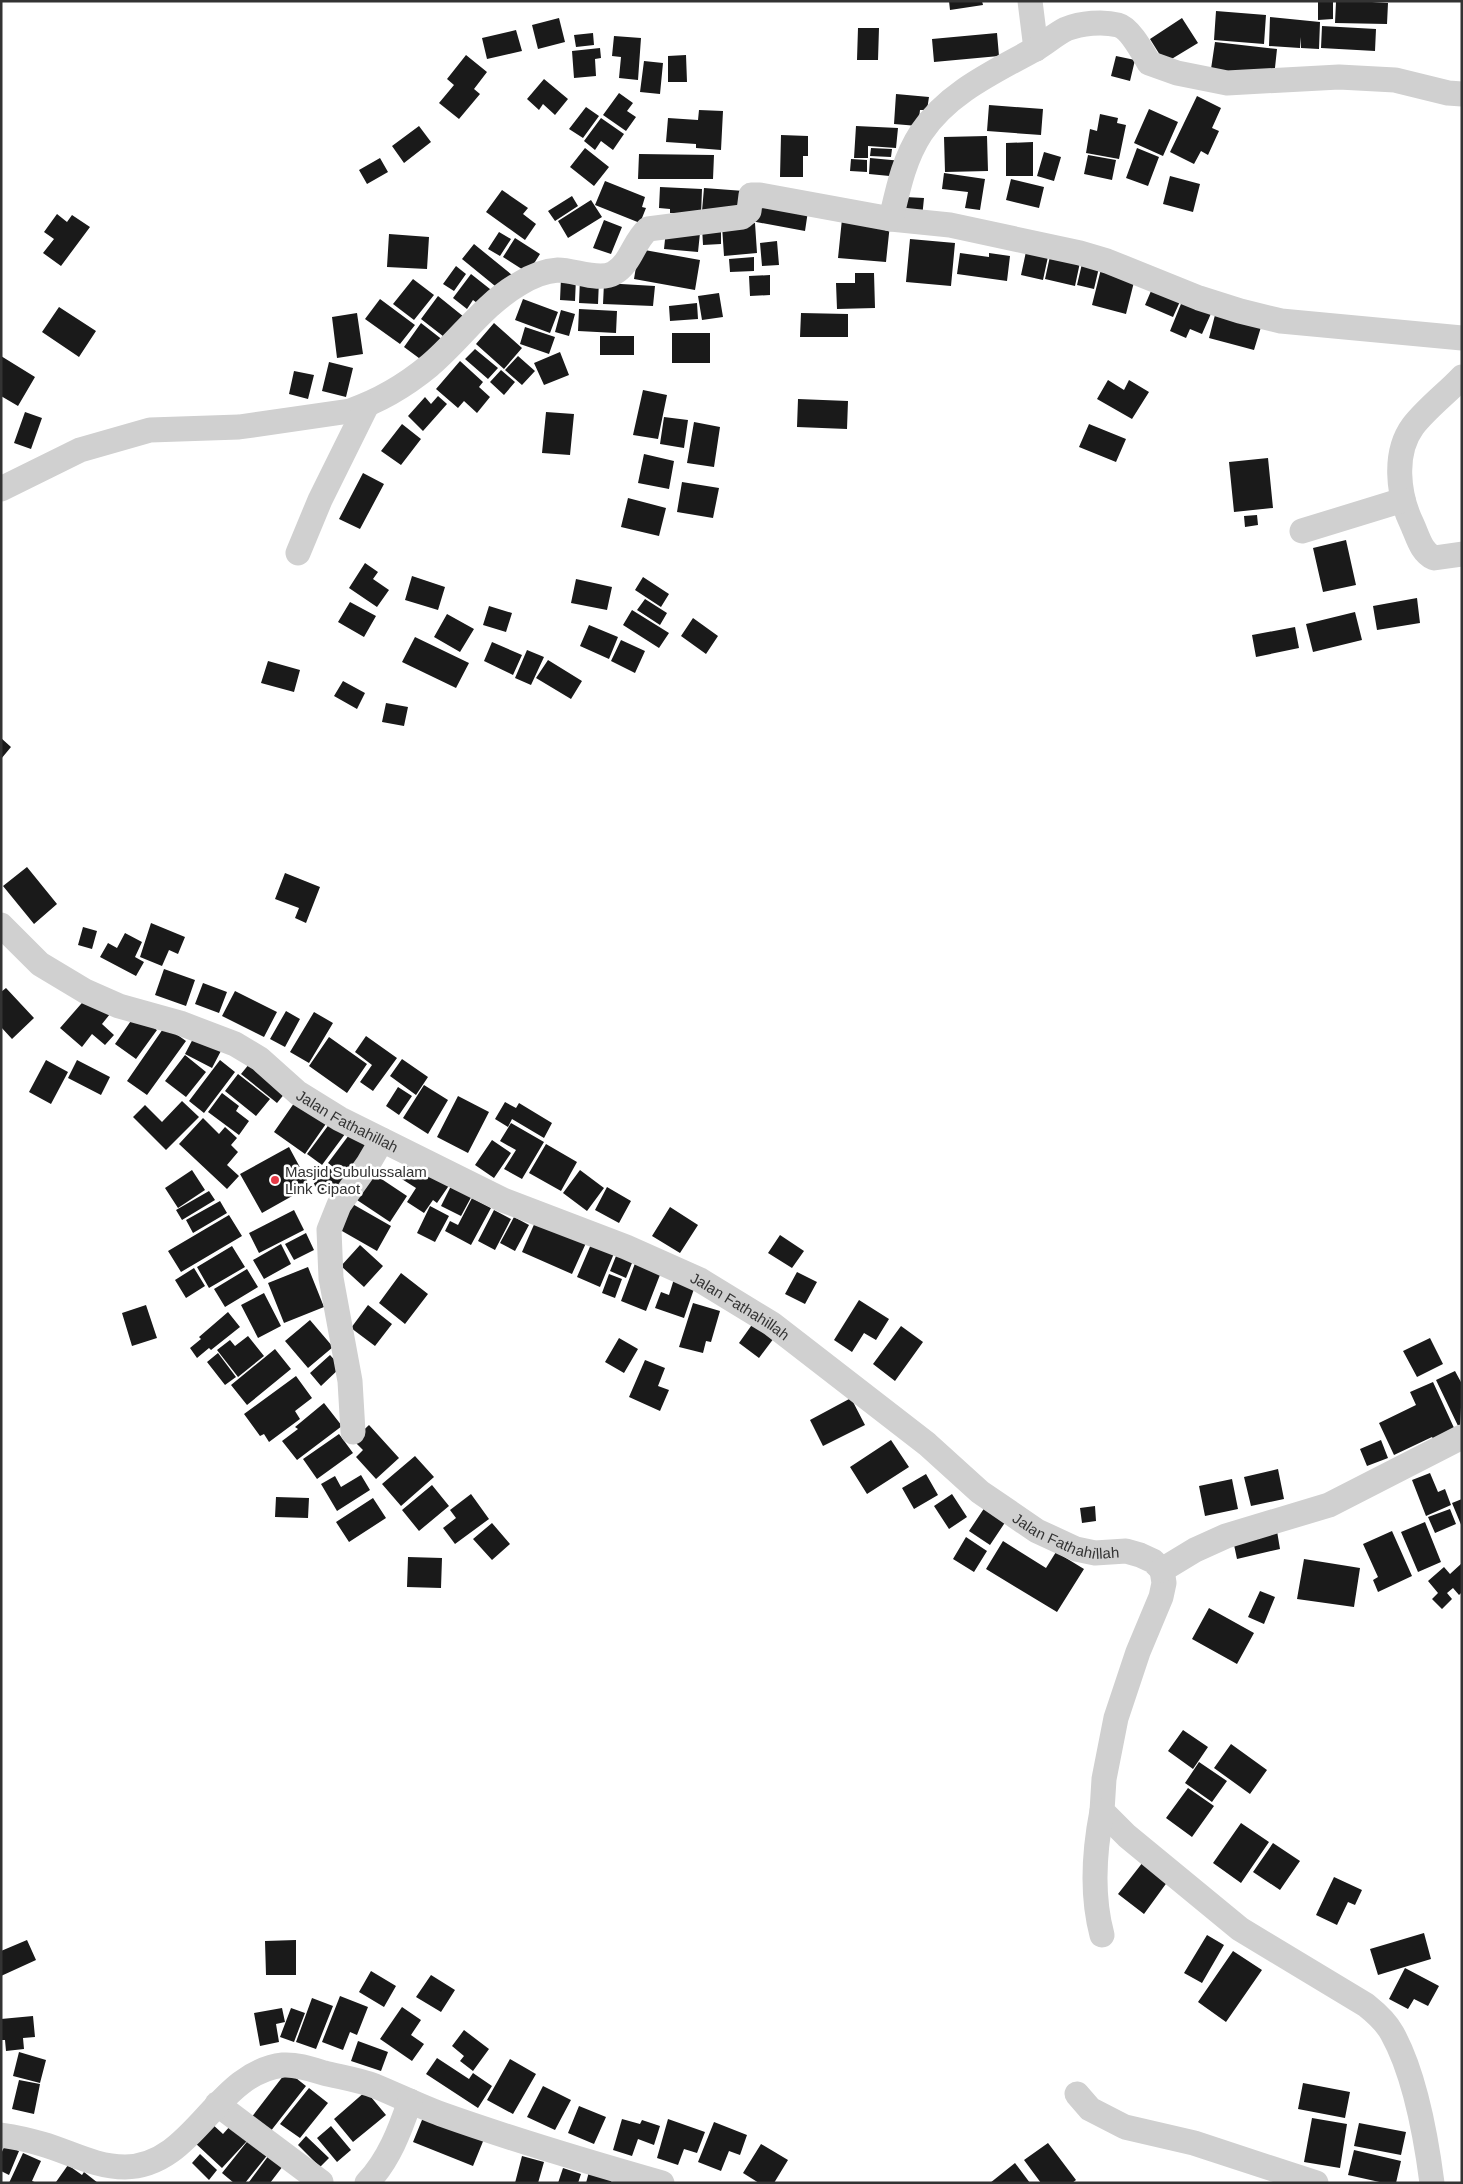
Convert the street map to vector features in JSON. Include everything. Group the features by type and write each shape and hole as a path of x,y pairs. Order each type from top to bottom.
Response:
{"street":[{"path":"1030,1 1036,49"},
{"path":"891,219 904,168 911,152 922,132 938,112 980,80 1036,49 1067,29 1100,22 1121,26 1139,46 1148,63 1176,73 1227,83 1339,77 1395,80 1448,93 1462,94"},
{"path":"1,489 80,450 150,430 239,427 350,410 367,405 429,366 472,321 518,284 532,277 557,270 604,277 612,275 626,265 642,234 648,229 742,217 748,211 749,197 754,194 891,219 950,225 1101,258 1200,298 1240,311 1281,321 1462,338"},
{"path":"1462,377 1414,425 1405,440 1400,475 1403,500 1421,544 1429,555 1442,558 1462,554"},
{"path":"298,553 320,500 367,405"},
{"path":"1302,531 1403,500"},
{"name":"Jalan Fathahillah","path":"1,925 40,964 72,983 119,1006 180,1023 235,1044 260,1060 298,1093 319,1107 382,1140 503,1200 626,1247 700,1280 772,1324 907,1428 980,1492 1036,1531 1076,1549 1095,1553 1126,1552 1140,1555 1153,1561 1162,1570"},
{"path":"352,1432 350,1381 331,1278 329,1230 339,1205 368,1164 382,1140"},
{"path":"1102,1935 1094,1895 1096,1849 1102,1811 1104,1779 1116,1718 1138,1652 1161,1597 1164,1583 1162,1570 1195,1550 1226,1536 1328,1505 1462,1437"},
{"path":"1102,1811 1119,1829 1240,1929 1366,2005 1380,2016 1392,2032 1408,2073 1427,2141 1432,2183"},
{"path":"1,2135 41,2143 103,2166 127,2167 148,2163 167,2154 184,2141 217,2104 239,2084 263,2069 285,2065 305,2068 373,2086 441,2114 662,2183"},
{"path":"1077,2094 1090,2110 1125,2127 1218,2150 1316,2183"},
{"path":"367,2183 383,2162 395,2140 410,2101"},
{"path":"217,2104 321,2182"}],"building":[{"path":"949,1 982,1 983,5 950,10"},
{"path":"1318,1 1333,1 1333,19 1318,20"},
{"path":"1336,2 1388,3 1387,24 1335,23"},
{"path":"1216,11 1266,15 1264,44 1214,40"},
{"path":"1270,17 1320,22 1319,49 1301,48 1301,37 1300,48 1269,46"},
{"path":"559,18 565,42 538,49 532,25"},
{"path":"1182,18 1198,43 1165,63 1150,39"},
{"path":"1322,26 1376,29 1375,51 1321,48"},
{"path":"858,28 879,28 878,60 857,60"},
{"path":"516,30 522,51 487,59 482,38"},
{"path":"593,33 594,45 576,47 574,35"},
{"path":"997,33 999,56 934,62 932,39"},
{"path":"614,36 641,38 638,80 619,78 621,57 612,56"},
{"path":"1215,42 1277,49 1274,77 1211,69"},
{"path":"600,48 601,58 595,59 596,76 574,78 572,51"},
{"path":"466,55 487,72 474,89 480,94 459,119 439,103 454,85 447,79"},
{"path":"686,55 687,82 668,82 668,56"},
{"path":"1116,56 1135,60 1130,81 1111,76"},
{"path":"644,61 663,63 660,94 640,92"},
{"path":"544,79 568,99 555,115 543,104 539,110 527,99"},
{"path":"619,93 633,103 627,111 636,117 626,131 603,115"},
{"path":"896,94 929,97 927,110 920,110 918,126 894,124"},
{"path":"1197,96 1221,108 1212,128 1219,131 1208,155 1201,151 1194,164 1170,152"},
{"path":"989,105 1043,109 1041,135 987,131"},
{"path":"586,107 599,116 583,138 569,129"},
{"path":"1149,109 1178,122 1163,156 1134,143"},
{"path":"699,110 723,111 721,150 696,148 696,144 666,142 668,118 698,120"},
{"path":"1100,114 1118,118 1117,123 1126,125 1119,159 1086,153 1090,129 1097,131"},
{"path":"601,118 624,134 613,150 601,141 595,150 584,141"},
{"path":"419,126 431,142 404,163 392,146"},
{"path":"856,126 898,128 896,148 868,146 868,158 854,158"},
{"path":"781,135 808,136 808,156 803,156 803,177 780,177"},
{"path":"987,136 988,171 945,172 944,137"},
{"path":"1033,142 1033,176 1006,176 1006,143"},
{"path":"585,148 609,167 594,186 570,167"},
{"path":"871,148 892,149 891,157 870,156"},
{"path":"1137,148 1159,157 1148,186 1126,178"},
{"path":"1044,152 1061,157 1054,181 1037,176"},
{"path":"639,154 714,155 713,179 638,179"},
{"path":"1088,155 1116,160 1112,180 1084,174"},
{"path":"380,158 388,172 367,184 359,170"},
{"path":"870,158 902,161 900,177 869,174"},
{"path":"851,159 867,160 867,172 850,171"},
{"path":"944,173 985,179 980,210 965,208 968,192 942,189"},
{"path":"1170,176 1200,184 1193,212 1163,204"},
{"path":"1011,179 1044,187 1039,208 1006,200"},
{"path":"605,181 645,197 642,207 646,208 640,223 595,205"},
{"path":"660,187 702,189 701,215 670,213 670,209 659,208"},
{"path":"704,188 744,191 744,211 702,211"},
{"path":"502,190 528,208 523,214 536,224 525,240 486,212"},
{"path":"572,196 578,206 555,221 548,211"},
{"path":"905,197 924,198 922,218 904,217"},
{"path":"591,200 602,217 568,238 558,221"},
{"path":"755,202 808,211 805,231 751,221"},
{"path":"57,214 67,222 72,215 90,227 61,266 43,253 54,239 44,232"},
{"path":"842,219 890,224 886,262 838,258"},
{"path":"604,220 622,227 611,254 593,248"},
{"path":"755,223 757,253 724,256 722,226"},
{"path":"721,226 721,244 703,245 702,227"},
{"path":"666,230 700,233 698,252 664,249"},
{"path":"499,232 511,239 500,256 488,249"},
{"path":"389,234 429,237 427,269 387,267"},
{"path":"515,238 540,254 528,273 503,257"},
{"path":"910,239 955,243 951,286 906,282"},
{"path":"777,241 779,265 762,266 760,243"},
{"path":"474,244 512,275 500,290 462,259"},
{"path":"1027,247 1049,252 1043,280 1021,275"},
{"path":"1052,247 1082,253 1075,286 1045,279"},
{"path":"639,249 700,260 695,290 634,279"},
{"path":"960,253 989,257 989,253 1010,256 1007,281 957,274"},
{"path":"1084,255 1101,259 1094,289 1077,285"},
{"path":"754,257 754,271 730,272 729,259"},
{"path":"1102,265 1136,274 1126,314 1092,305"},
{"path":"456,266 466,274 454,291 443,284"},
{"path":"855,273 874,273 875,308 837,309 836,283 855,283"},
{"path":"471,274 495,293 484,308 473,300 467,309 453,298"},
{"path":"770,275 770,295 750,296 749,276"},
{"path":"561,278 576,278 575,301 560,300"},
{"path":"413,279 434,295 414,320 393,304"},
{"path":"580,279 599,280 598,304 579,303"},
{"path":"604,283 655,286 653,306 603,304"},
{"path":"1154,284 1182,297 1173,317 1145,305"},
{"path":"719,293 723,317 702,320 698,296"},
{"path":"1185,294 1213,309 1202,334 1190,329 1186,338 1170,331"},
{"path":"438,296 464,317 448,340 421,319"},
{"path":"380,299 415,325 400,344 365,319"},
{"path":"523,299 558,312 550,333 515,320"},
{"path":"697,303 698,319 670,321 669,306"},
{"path":"59,307 96,331 79,357 42,332"},
{"path":"579,309 617,311 616,333 578,331"},
{"path":"561,310 575,314 569,336 555,332"},
{"path":"357,313 363,354 337,358 332,317"},
{"path":"801,313 848,314 848,337 800,337"},
{"path":"1215,315 1261,327 1254,350 1209,338"},
{"path":"421,323 444,341 427,364 404,347"},
{"path":"494,323 522,348 504,369 476,344"},
{"path":"525,327 555,337 549,354 520,344"},
{"path":"672,333 710,333 710,363 672,363"},
{"path":"600,336 634,336 634,355 600,355"},
{"path":"475,349 498,368 488,379 465,359"},
{"path":"560,352 569,375 544,385 534,363"},
{"path":"1,356 35,377 18,406 1,396"},
{"path":"518,356 535,371 522,385 505,370"},
{"path":"460,361 483,382 479,387 490,397 477,413 464,401 458,408 436,389"},
{"path":"329,362 353,368 346,397 322,391"},
{"path":"501,370 515,382 504,395 490,382"},
{"path":"294,371 314,375 308,399 289,394"},
{"path":"1108,380 1124,390 1129,380 1149,392 1132,419 1097,399"},
{"path":"643,390 667,395 658,439 633,435"},
{"path":"438,396 447,404 423,431 408,416 425,397 431,404"},
{"path":"798,399 848,401 847,429 797,427"},
{"path":"25,412 42,418 31,449 14,443"},
{"path":"546,412 574,414 570,455 542,453"},
{"path":"664,417 688,420 684,448 660,444"},
{"path":"694,422 720,427 714,467 687,463"},
{"path":"402,424 421,439 401,465 381,451"},
{"path":"1089,424 1126,439 1116,462 1079,447"},
{"path":"644,454 674,461 669,489 638,483"},
{"path":"1268,458 1273,508 1234,512 1229,462"},
{"path":"363,473 384,484 360,529 339,519"},
{"path":"682,482 719,488 713,518 677,512"},
{"path":"628,498 666,508 659,536 621,527"},
{"path":"1257,515 1258,525 1245,527 1244,516"},
{"path":"1346,540 1356,585 1323,592 1313,548"},
{"path":"365,563 378,572 373,579 389,590 377,607 349,588"},
{"path":"412,576 445,587 438,610 405,600"},
{"path":"643,577 669,594 661,607 635,590"},
{"path":"576,579 612,587 607,610 571,603"},
{"path":"1417,598 1420,623 1377,630 1373,606"},
{"path":"645,599 667,613 660,625 637,610"},
{"path":"350,602 376,616 364,637 338,622"},
{"path":"489,606 512,613 506,632 483,625"},
{"path":"632,610 669,633 659,648 623,625"},
{"path":"1355,612 1362,640 1313,652 1306,624"},
{"path":"447,614 474,629 460,652 434,637"},
{"path":"693,618 718,636 706,654 681,636"},
{"path":"589,625 618,637 609,659 580,646"},
{"path":"1295,627 1299,648 1256,657 1252,635"},
{"path":"415,637 469,663 456,688 402,662"},
{"path":"621,640 645,651 635,673 611,661"},
{"path":"492,642 522,655 513,675 484,661"},
{"path":"527,650 544,657 531,685 515,678"},
{"path":"548,660 582,681 571,699 536,678"},
{"path":"268,661 300,670 294,692 261,683"},
{"path":"343,681 365,693 357,709 334,696"},
{"path":"386,703 408,707 404,726 382,722"},
{"path":"1,738 11,747 1,759"},
{"path":"27,867 57,904 34,924 3,886"},
{"path":"285,873 320,887 306,923 295,918 299,908 275,899"},
{"path":"151,923 185,937 178,954 169,950 162,966 140,957"},
{"path":"83,927 97,931 92,949 78,945"},
{"path":"125,933 142,942 135,957 144,962 136,976 100,957 108,943 117,948"},
{"path":"164,969 195,980 186,1006 155,995"},
{"path":"203,983 227,992 219,1013 195,1004"},
{"path":"6,988 34,1018 12,1039 1,1027 1,992"},
{"path":"235,991 277,1012 264,1037 222,1016"},
{"path":"88,996 110,1014 102,1024 114,1035 105,1045 92,1034 82,1047 60,1028"},
{"path":"286,1011 300,1019 285,1047 270,1039"},
{"path":"314,1012 333,1023 309,1063 290,1052"},
{"path":"135,1015 157,1030 136,1059 115,1044"},
{"path":"165,1026 186,1041 147,1095 127,1081"},
{"path":"196,1033 223,1047 212,1068 185,1054"},
{"path":"366,1036 397,1058 373,1091 360,1082 372,1065 355,1052"},
{"path":"329,1037 367,1064 347,1093 309,1066"},
{"path":"185,1055 206,1072 186,1097 165,1081"},
{"path":"254,1058 290,1087 277,1103 241,1074"},
{"path":"402,1059 428,1077 416,1095 390,1076"},
{"path":"46,1060 68,1072 51,1104 29,1092"},
{"path":"77,1060 110,1077 101,1095 68,1078"},
{"path":"220,1060 235,1072 204,1113 189,1101"},
{"path":"238,1074 270,1099 256,1116 225,1091"},
{"path":"424,1085 448,1100 428,1134 403,1118"},
{"path":"398,1087 412,1096 399,1115 386,1106"},
{"path":"222,1093 239,1106 236,1111 249,1121 239,1135 208,1112"},
{"path":"299,1096 330,1118 305,1154 274,1132"},
{"path":"458,1096 489,1112 468,1153 437,1137"},
{"path":"182,1101 199,1117 166,1150 133,1117 145,1105 162,1122"},
{"path":"505,1102 516,1108 519,1103 552,1123 544,1138 512,1119 508,1127 495,1119"},
{"path":"203,1118 219,1134 225,1127 237,1138 231,1145 238,1152 227,1165 239,1176 227,1189 179,1144"},
{"path":"333,1119 348,1130 322,1165 307,1154"},
{"path":"511,1123 544,1142 522,1179 504,1169 516,1150 500,1141"},
{"path":"352,1131 376,1149 351,1181 328,1163"},
{"path":"492,1140 511,1153 494,1178 475,1165"},
{"path":"546,1144 577,1162 561,1191 529,1173"},
{"name":"Masjid Subulussalam Link Cipaot","path":"289,1147 310,1186 262,1213 240,1174"},
{"path":"410,1156 450,1184 437,1203 433,1200 424,1213 407,1202 416,1188 397,1176"},
{"path":"326,1166 348,1182 335,1200 313,1185"},
{"path":"192,1170 205,1190 178,1208 165,1188"},
{"path":"368,1170 407,1196 390,1222 351,1196"},
{"path":"580,1170 604,1188 587,1211 563,1193"},
{"path":"454,1180 475,1190 461,1216 441,1206"},
{"path":"607,1187 631,1201 619,1223 595,1210"},
{"path":"209,1191 215,1200 182,1220 176,1210"},
{"path":"472,1198 491,1208 471,1245 445,1231 450,1221 458,1225"},
{"path":"220,1201 227,1213 193,1233 186,1220"},
{"path":"349,1202 391,1226 377,1251 335,1227"},
{"path":"430,1206 449,1216 435,1242 417,1233"},
{"path":"670,1207 698,1225 680,1253 652,1236"},
{"path":"294,1210 304,1230 259,1253 249,1233"},
{"path":"494,1210 511,1219 495,1250 478,1241"},
{"path":"229,1215 242,1236 181,1272 168,1251"},
{"path":"514,1217 529,1225 515,1251 500,1243"},
{"path":"536,1220 586,1243 572,1274 522,1252"},
{"path":"306,1233 314,1250 294,1260 285,1244"},
{"path":"780,1235 804,1251 792,1268 768,1253"},
{"path":"592,1242 615,1251 600,1287 577,1277"},
{"path":"281,1244 291,1264 264,1279 253,1260"},
{"path":"360,1245 383,1266 364,1287 341,1266"},
{"path":"232,1246 245,1267 209,1288 197,1267"},
{"path":"618,1251 634,1258 626,1278 610,1271"},
{"path":"637,1258 663,1267 646,1311 621,1301"},
{"path":"308,1267 324,1307 284,1323 268,1283"},
{"path":"194,1268 205,1286 186,1298 175,1280"},
{"path":"247,1269 258,1287 225,1307 214,1289"},
{"path":"797,1272 817,1282 805,1304 785,1294"},
{"path":"401,1273 428,1294 405,1324 379,1303"},
{"path":"609,1274 622,1279 615,1298 602,1293"},
{"path":"674,1279 695,1286 684,1318 655,1308 661,1292 669,1295"},
{"path":"264,1293 281,1326 258,1338 241,1305"},
{"path":"859,1300 889,1319 876,1340 864,1333 852,1352 834,1340"},
{"path":"693,1303 720,1311 711,1342 706,1341 703,1353 679,1347"},
{"path":"146,1305 157,1338 132,1346 122,1313"},
{"path":"368,1305 392,1324 375,1346 351,1328"},
{"path":"228,1312 240,1327 211,1350 209,1348 197,1358 190,1348 201,1339 199,1337"},
{"path":"756,1319 777,1334 759,1358 739,1343"},
{"path":"310,1320 333,1347 308,1368 285,1341"},
{"path":"901,1326 923,1342 895,1381 873,1364"},
{"path":"248,1336 264,1356 238,1377 217,1350 230,1340 235,1346"},
{"path":"619,1338 638,1349 624,1373 605,1362"},
{"path":"1430,1338 1443,1364 1417,1377 1403,1351"},
{"path":"275,1349 291,1369 247,1405 231,1385"},
{"path":"218,1353 236,1377 225,1385 207,1362"},
{"path":"330,1355 341,1367 321,1386 310,1373"},
{"path":"645,1360 665,1368 658,1386 669,1390 660,1411 629,1397"},
{"path":"1455,1371 1462,1384 1460,1430 1436,1380"},
{"path":"296,1376 312,1398 295,1411 300,1419 269,1442 264,1434 260,1436 244,1414"},
{"path":"1433,1382 1455,1430 1434,1440 1432,1437 1394,1455 1379,1423 1416,1405 1410,1392"},
{"path":"851,1398 865,1425 823,1446 810,1420"},
{"path":"324,1403 342,1426 297,1460 282,1441 298,1429 295,1427"},
{"path":"369,1425 399,1458 376,1479 356,1457 363,1450 353,1440"},
{"path":"339,1434 353,1453 317,1479 303,1459"},
{"path":"891,1440 909,1467 867,1494 850,1467"},
{"path":"1381,1440 1388,1458 1367,1466 1360,1449"},
{"path":"415,1456 434,1477 401,1506 382,1484"},
{"path":"1278,1469 1284,1499 1251,1506 1244,1477"},
{"path":"1430,1473 1438,1492 1445,1489 1451,1505 1426,1516 1412,1480"},
{"path":"926,1474 938,1495 914,1509 902,1488"},
{"path":"361,1475 370,1490 337,1511 321,1484 335,1476 341,1487"},
{"path":"1232,1479 1238,1509 1205,1516 1199,1486"},
{"path":"432,1485 449,1506 419,1531 402,1510"},
{"path":"471,1494 489,1519 455,1544 443,1528 456,1518 450,1510"},
{"path":"952,1494 967,1517 949,1529 934,1506"},
{"path":"276,1497 309,1498 308,1518 275,1517"},
{"path":"373,1498 386,1518 349,1542 336,1522"},
{"path":"1462,1499 1462,1527 1452,1503"},
{"path":"1095,1506 1096,1521 1082,1523 1080,1508"},
{"path":"985,1507 1006,1521 990,1545 969,1531"},
{"path":"1450,1509 1456,1524 1435,1533 1428,1517"},
{"path":"1425,1522 1441,1562 1418,1572 1401,1532"},
{"path":"492,1523 510,1544 492,1560 473,1539"},
{"path":"1277,1531 1280,1549 1237,1559 1233,1540"},
{"path":"1392,1531 1412,1576 1378,1592 1373,1580 1378,1577 1363,1544"},
{"path":"966,1537 987,1551 974,1572 953,1559"},
{"path":"1003,1541 1046,1568 1056,1552 1084,1569 1057,1612 986,1569"},
{"path":"408,1557 442,1558 441,1588 407,1587"},
{"path":"1304,1559 1360,1568 1354,1607 1297,1599"},
{"path":"1462,1563 1462,1592 1459,1595 1453,1588 1447,1593 1452,1599 1442,1609 1432,1599 1438,1593 1428,1581 1444,1567 1450,1574"},
{"path":"1260,1591 1275,1597 1264,1624 1248,1617"},
{"path":"1209,1608 1254,1633 1237,1664 1192,1639"},
{"path":"1183,1730 1208,1747 1193,1769 1168,1751"},
{"path":"1231,1744 1267,1770 1250,1794 1214,1768"},
{"path":"1199,1762 1227,1781 1212,1802 1185,1783"},
{"path":"1188,1788 1214,1806 1192,1837 1166,1818"},
{"path":"1241,1823 1269,1842 1241,1883 1213,1863"},
{"path":"1273,1843 1300,1861 1280,1890 1253,1872"},
{"path":"1143,1862 1168,1881 1144,1914 1118,1894"},
{"path":"1334,1877 1362,1890 1355,1905 1348,1902 1337,1925 1316,1915"},
{"path":"1424,1933 1431,1959 1378,1975 1370,1949"},
{"path":"1207,1935 1224,1945 1202,1983 1184,1973"},
{"path":"27,1940 36,1960 1,1976 1,1951"},
{"path":"296,1940 296,1975 266,1975 265,1941"},
{"path":"1233,1951 1262,1970 1226,2022 1198,2002"},
{"path":"1405,1968 1439,1986 1428,2006 1414,1999 1408,2009 1389,1999"},
{"path":"371,1971 396,1986 384,2007 359,1992"},
{"path":"431,1975 455,1990 441,2012 416,1997"},
{"path":"340,1996 368,2007 357,2035 350,2032 343,2050 322,2042"},
{"path":"312,1998 333,2006 316,2049 296,2042"},
{"path":"402,2007 421,2020 411,2035 424,2044 412,2061 380,2039"},
{"path":"282,2008 285,2022 276,2024 279,2042 260,2046 254,2013"},
{"path":"291,2008 305,2013 294,2042 280,2037"},
{"path":"33,2016 35,2037 23,2038 24,2049 6,2051 5,2040 1,2040 1,2019"},
{"path":"464,2030 489,2049 473,2071 460,2061 464,2056 452,2046"},
{"path":"358,2041 388,2052 381,2071 351,2061"},
{"path":"19,2052 46,2060 40,2083 13,2076"},
{"path":"437,2058 469,2079 473,2073 492,2086 478,2108 426,2074"},
{"path":"510,2059 536,2074 513,2114 487,2100"},
{"path":"287,2071 306,2086 270,2132 251,2118"},
{"path":"19,2080 40,2084 34,2114 12,2109"},
{"path":"1303,2083 1350,2092 1345,2118 1298,2109"},
{"path":"543,2086 571,2100 555,2130 527,2117"},
{"path":"309,2088 328,2103 300,2138 280,2124"},
{"path":"366,2091 386,2115 353,2142 334,2119"},
{"path":"579,2106 606,2117 594,2144 568,2133"},
{"path":"424,2115 484,2139 473,2166 413,2142"},
{"path":"1312,2118 1347,2124 1340,2168 1304,2162"},
{"path":"622,2119 640,2124 642,2120 660,2126 654,2145 638,2139 632,2156 613,2150"},
{"path":"668,2119 705,2132 697,2153 684,2149 678,2165 657,2158"},
{"path":"714,2122 747,2135 740,2155 729,2151 721,2171 698,2162"},
{"path":"211,2123 223,2134 231,2125 247,2141 222,2168 194,2142"},
{"path":"1359,2123 1406,2132 1401,2155 1354,2146"},
{"path":"331,2126 351,2150 337,2162 317,2138"},
{"path":"306,2136 329,2158 320,2167 298,2145"},
{"path":"250,2138 269,2153 245,2183 234,2183 222,2173"},
{"path":"1048,2143 1076,2180 1072,2183 1041,2183 1024,2160"},
{"path":"761,2144 788,2160 774,2183 759,2183 743,2173"},
{"path":"5,2145 19,2151 9,2175 1,2171 1,2154"},
{"path":"1354,2150 1401,2161 1396,2183 1384,2183 1348,2175"},
{"path":"23,2153 41,2161 32,2181 37,2183 9,2183"},
{"path":"200,2154 217,2170 209,2180 192,2163"},
{"path":"269,2155 283,2166 270,2183 250,2183 249,2182"},
{"path":"522,2156 544,2162 538,2183 515,2183"},
{"path":"1015,2163 1030,2183 990,2183"},
{"path":"68,2165 82,2175 84,2172 98,2183 57,2183"},
{"path":"563,2168 581,2174 578,2183 558,2183"},
{"path":"590,2168 613,2174 611,2183 586,2183"}],"place":[{"name":"Masjid Subulussalam Link Cipaot","path":"275,1180"}]}
